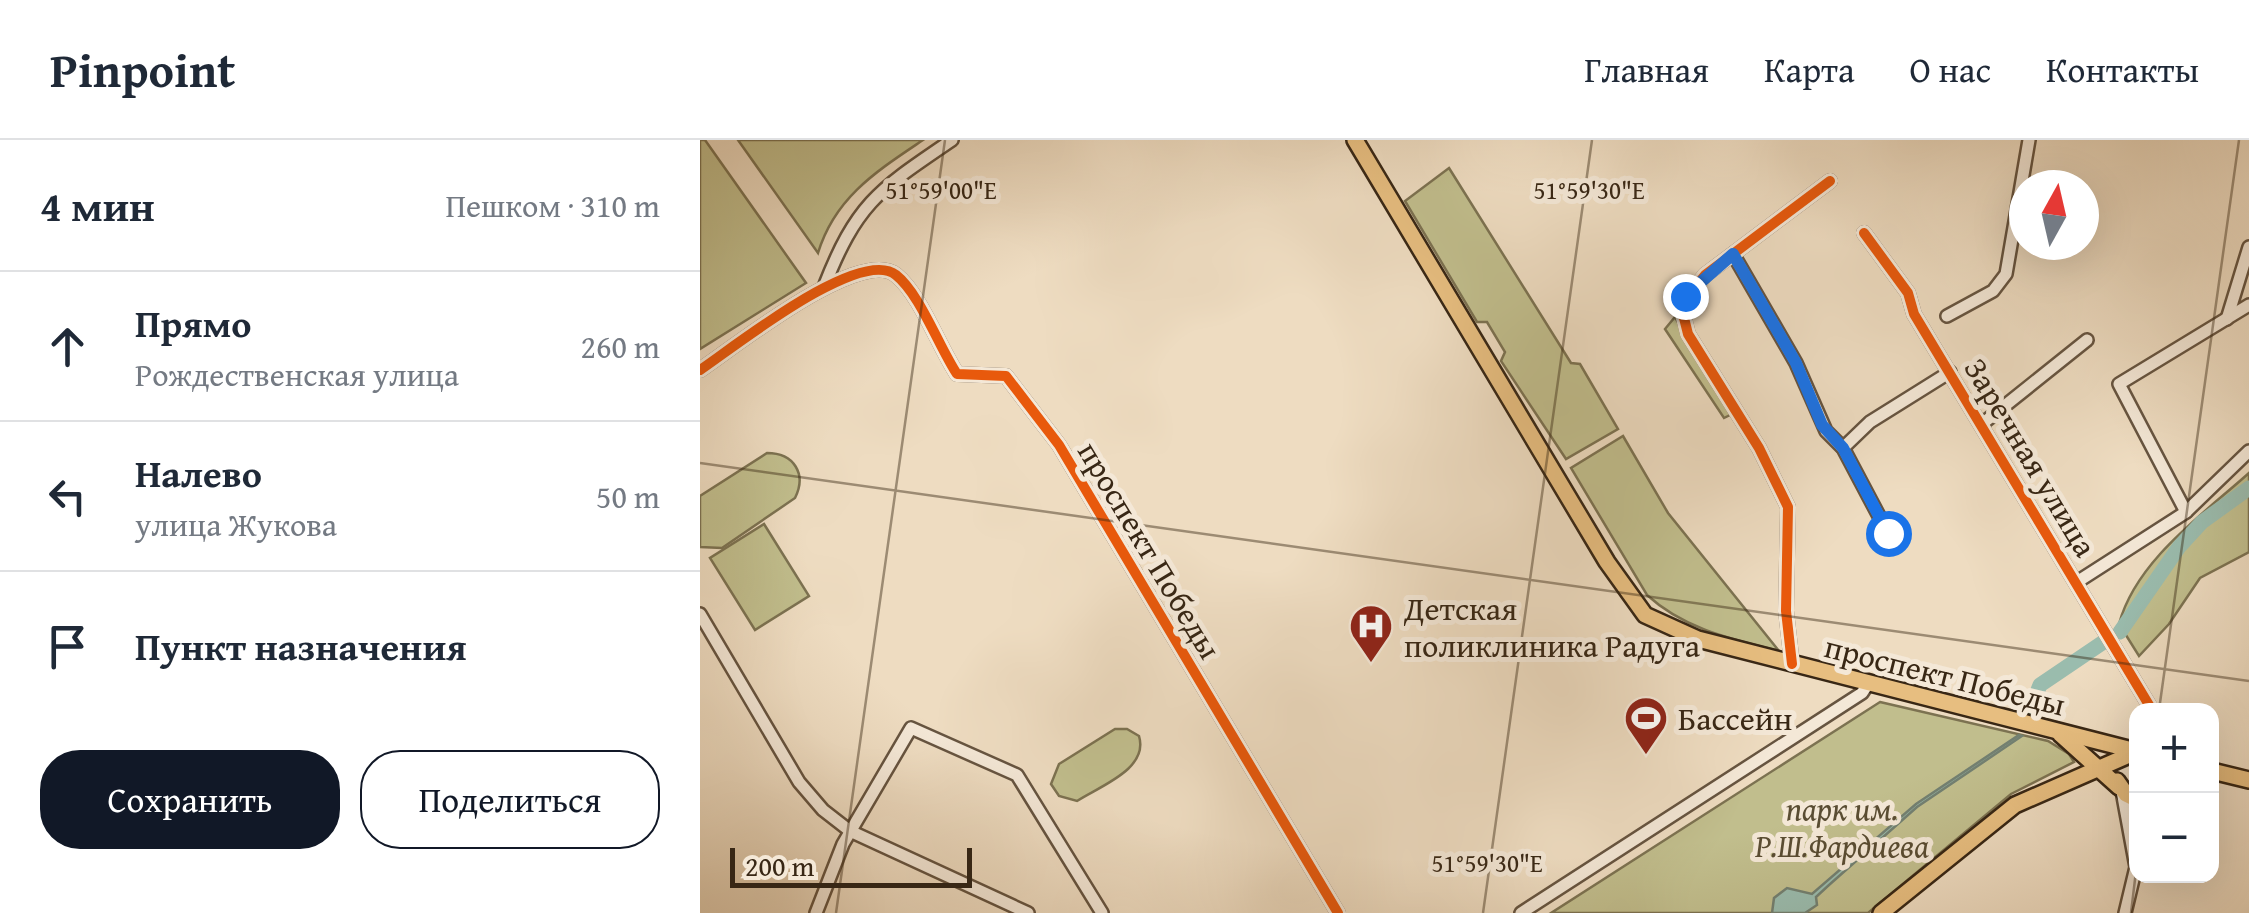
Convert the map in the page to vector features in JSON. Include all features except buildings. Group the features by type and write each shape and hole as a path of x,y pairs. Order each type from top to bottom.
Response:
{"main road":[{"name":"проспект Победы","path":"1356,140 1638,608 1678,633 2129,752"},
{"path":"2057,732 2126,792"},
{"path":"1882,913 2015,805 2129,754"},
{"path":"2126,792 2118,768 2129,757"},
{"path":"2219,774 2249,780"}],"street":[{"path":"700,370 824,286 842,240 864,206 952,140"},
{"path":"1947,316 1993,291 2006,274 2029,140"},
{"path":"1792,664 1786,611 1788,507 1760,448 1682,316 1685,296 1705,275 1830,181"},
{"name":"Заречная улица","path":"1864,233 1908,293 1914,314 2148,703"},
{"path":"2227,318 2249,247"},
{"path":"1733,254 1796,363 1826,431 1843,448 1888,533"},
{"name":"проспект Победы","path":"824,286 875,268 889,270 906,284 957,374 1009,378 1059,445 1338,913"},
{"path":"2186,512 2118,384 2249,306"},
{"path":"1982,424 2087,340"},
{"path":"1843,448 1870,422 1950,372"},
{"path":"2077,582 2186,512 2249,451"},
{"path":"700,614 798,782 822,810 850,831 1028,913"},
{"path":"1522,913 1759,762 1862,693 1868,684"},
{"path":"816,913 850,831 904,734 918,728 1017,775 1102,913"},
{"path":"2125,913 2132,883"}],"green space":[{"path":"700,140 705,140 806,283 700,349"},
{"path":"738,140 923,140 860,187 835,216 818,253"},
{"path":"1449,168 1571,363 1580,364 1618,429 1566,459 1501,361 1505,352 1487,322 1477,322 1405,201"},
{"path":"1675,317 1732,414 1724,418 1665,329"},
{"path":"1623,436 1668,513 1779,651 1692,624 1647,595 1571,468"},
{"path":"767,453 784,457 796,466 799,481 795,498 722,548 700,547 700,496"},
{"path":"2249,473 2249,552 2200,578 2169,624 2139,656 2119,624 2140,580 2173,541"},
{"path":"764,524 809,596 755,630 710,558"},
{"name":"парк им. Р.Ш.Фардиева","path":"1880,702 2048,741 2069,754 2074,762 2011,794 1868,913 1551,913"},
{"path":"1115,729 1127,729 1139,736 1140,748 1130,767 1077,801 1059,796 1051,784 1059,764"}],"shaded area":[{"path":"2022,736 1917,807 1816,897 1817,905 1805,913 1772,913 1774,898 1787,888 1812,894 1916,804"}],"waterway":[{"path":"2120,632 2179,547 2202,522 2249,488"},
{"path":"2028,715 2040,685 2105,641"}],"cycle path":[{"path":"1792,664 1786,611 1788,507 1759,448 1688,334 1681,306 1705,275 1830,181"},
{"path":"1864,233 1908,293 1914,314 2148,703"},
{"path":"700,370 797,303 827,287 879,270 896,275 921,308 957,374 1006,376 1059,445 1338,913"}],"place":[{"name":"Детская поликлиника Радуга","path":"1371,664"},
{"name":"Бассейн","path":"1646,756"}],"route":[{"path":"1685,296 1733,254 1796,363 1822,425 1843,448 1888,533"}]}
